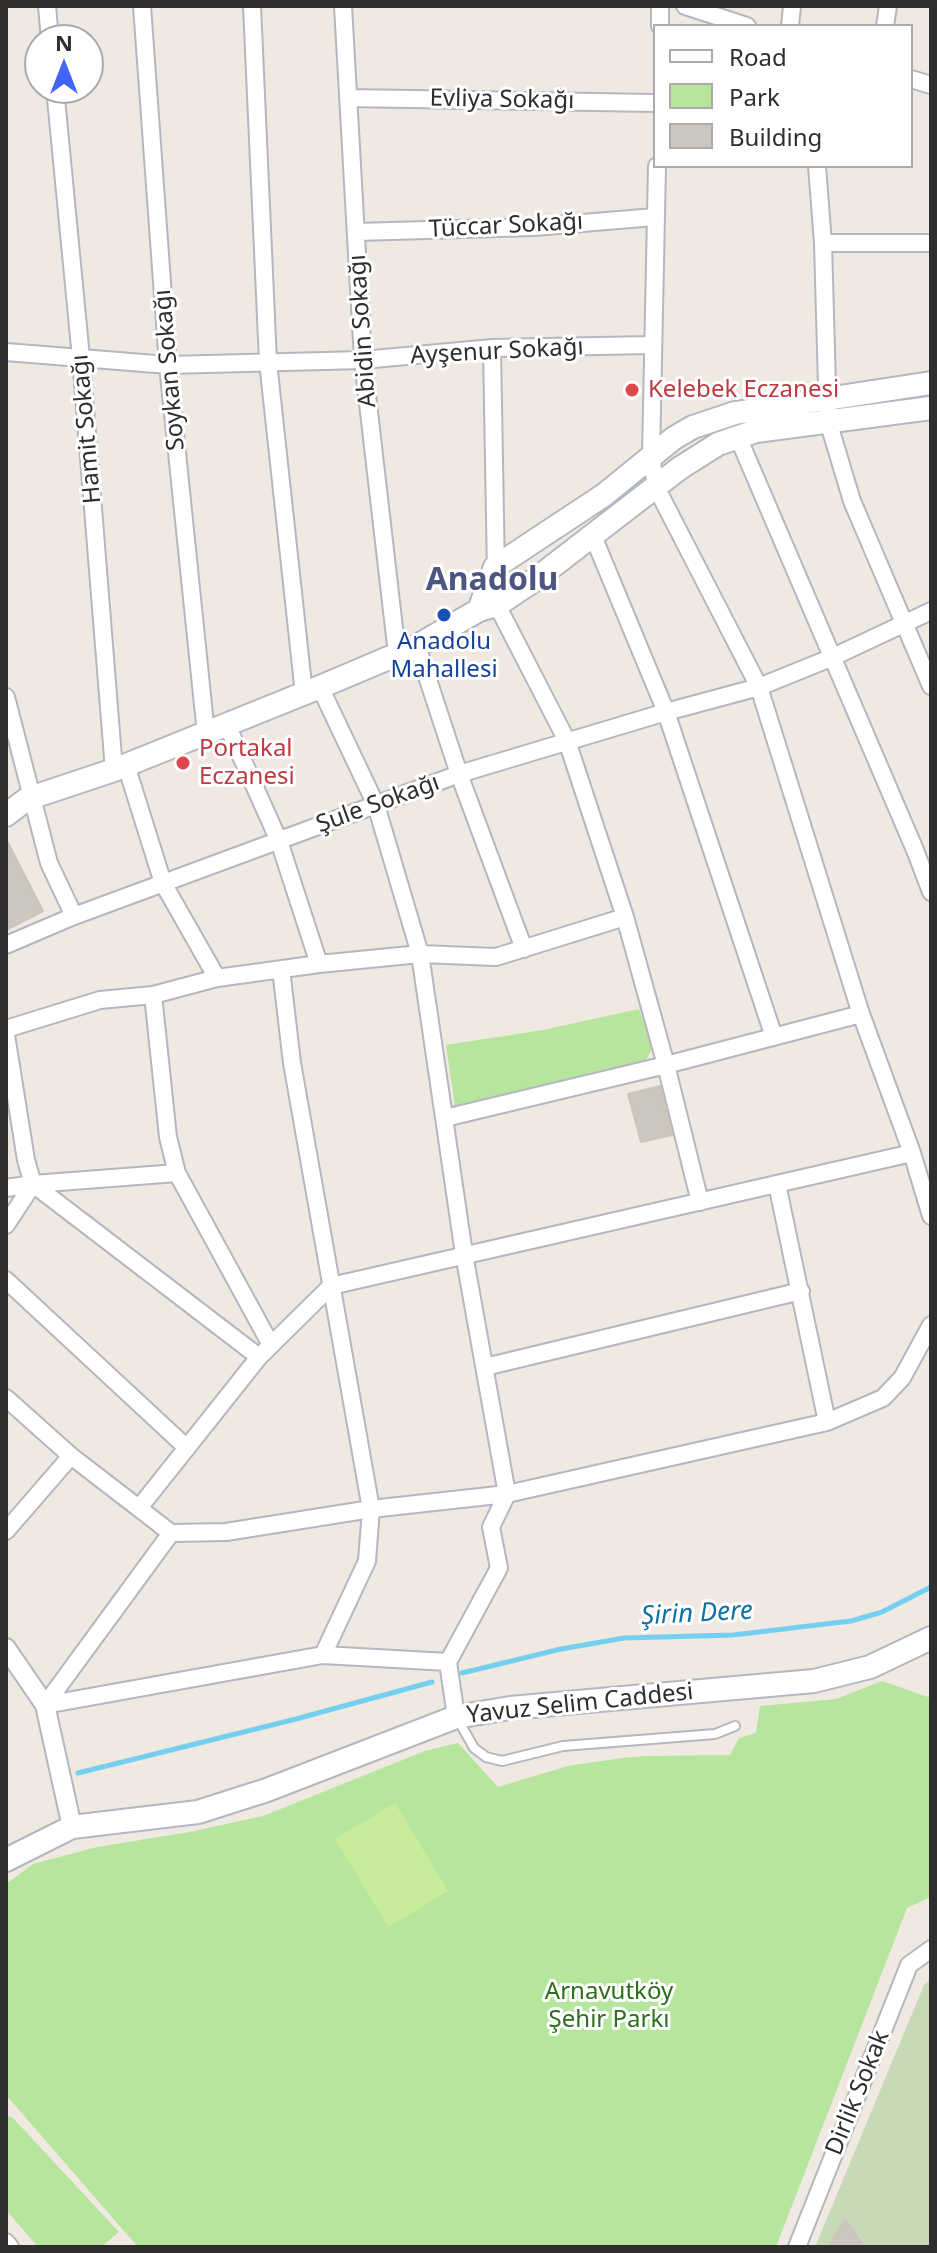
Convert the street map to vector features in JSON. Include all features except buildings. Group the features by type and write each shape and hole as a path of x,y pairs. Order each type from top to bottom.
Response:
{"main road":[{"path":"6,815 21,798 120,767 407,650 536,579 704,453 738,437 931,383"},
{"path":"488,607 495,567 604,495 674,438 715,418 735,413 931,408"},
{"name":"Yavuz Selim Caddesi","path":"6,1860 72,1827 198,1812 267,1790 456,1717 510,1708 814,1681 870,1667 931,1638"}],"street":[{"name":"Soykan Sokağı","path":"142,6 168,365 206,734"},
{"path":"252,6 268,362 312,690 376,805 420,954 464,1254 507,1494 491,1527 499,1568 448,1662 456,1717"},
{"name":"Abidin Sokağı","path":"343,6 363,360 407,650 459,774 524,949"},
{"path":"685,6 741,24"},
{"name":"Evliya Sokağı","path":"348,98 653,103"},
{"name":"Hamit Sokağı","path":"57,104 120,767 163,883 217,978"},
{"path":"657,168 651,456 656,487 759,687 861,1014 912,1153 931,1216"},
{"path":"817,168 823,243 826,410 852,501 931,686"},
{"name":"Tüccar Sokağı","path":"356,232 534,227 655,217"},
{"path":"823,243 931,243"},
{"name":"Ayşenur Sokağı","path":"6,352 168,365 363,360 492,348 652,345"},
{"path":"492,348 495,567"},
{"path":"738,437 931,892"},
{"path":"593,536 666,712 774,1037"},
{"path":"488,607 567,741 625,917 700,1202"},
{"name":"Şule Sokağı","path":"6,945 74,916 459,774 759,687 833,657 931,611"},
{"path":"6,697 21,798 74,916"},
{"path":"227,725 279,841 319,964"},
{"path":"265,1351 33,1184 26,1160 6,1032 100,1000 153,995 217,978 420,954 496,957 625,917"},
{"path":"281,969 292,1063 371,1509 367,1561 323,1655"},
{"path":"153,995 168,1137 177,1173 265,1351"},
{"path":"445,1118 861,1014"},
{"path":"139,1508 265,1351 331,1286 912,1153"},
{"path":"6,1188 177,1173"},
{"path":"6,1225 33,1184"},
{"path":"777,1184 827,1422"},
{"path":"6,1280 187,1448"},
{"path":"485,1367 801,1291"},
{"path":"6,1398 71,1456 171,1533 226,1532 371,1509 507,1494 827,1422 883,1398 902,1378 931,1325"},
{"path":"6,1531 71,1456"},
{"path":"45,1705 171,1533"},
{"path":"6,1648 45,1705 72,1827"},
{"path":"45,1705 323,1655 448,1662"},
{"name":"Dirlik Sokak","path":"797,2247 909,1965 931,1949"},
{"path":"6,2242 10,2247"}],"lane":[{"path":"456,1717 474,1748 486,1757 502,1761 563,1746 715,1734 735,1726"}],"green space":[{"path":"639,1009 653,1048 646,1060 455,1107 446,1045 543,1030"},
{"name":"Arnavutköy Şehir Parkı","path":"882,1681 931,1698 931,1897 907,1908 776,2247 138,2247 6,2095 6,1884 33,1864 97,1847 263,1816 425,1751 458,1743 498,1787 568,1766 622,1758 730,1755 739,1738 756,1733 760,1706 836,1699"},
{"path":"395,1803 448,1891 388,1927 335,1839"},
{"path":"931,1979 931,2247 815,2247 924,1985"},
{"path":"6,2116 12,2117 119,2232 101,2247 38,2247 6,2210"}],"waterway":[{"name":"Şirin Dere","path":"462,1673 561,1649 624,1638 733,1635 851,1621 882,1612 931,1587"},
{"name":"Şirin Dere","path":"78,1773 432,1682"}],"place":[{"name":"Kelebek Eczanesi","path":"632,390"},
{"name":"Anadolu Mahallesi","path":"444,615"},
{"name":"Portakal Eczanesi","path":"183,763"}],"district":[{"name":"Anadolu","path":"492,581"}]}
